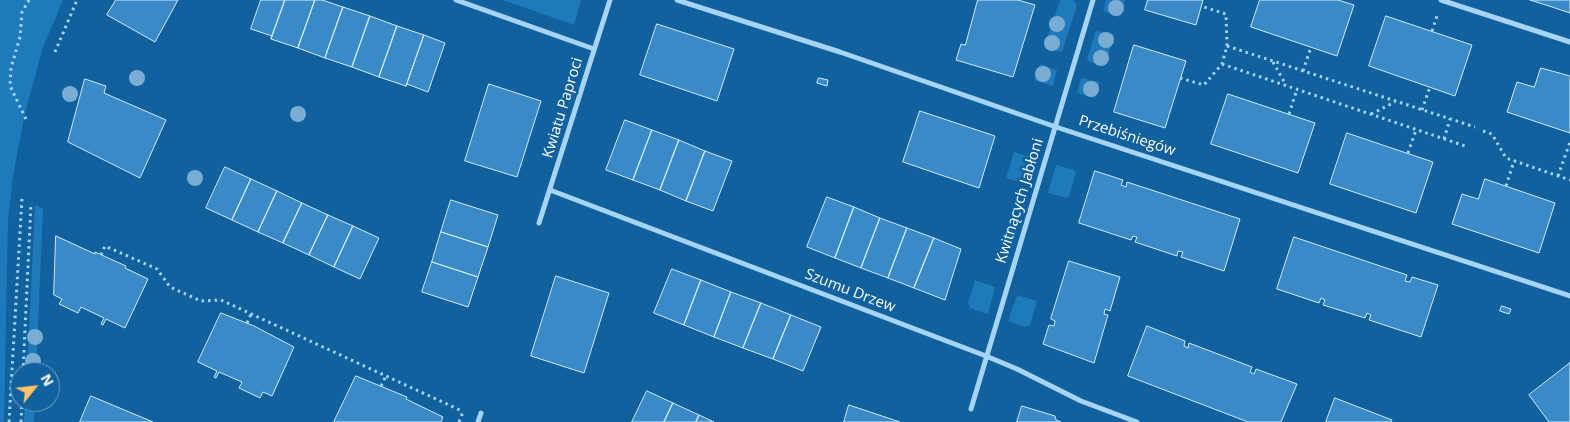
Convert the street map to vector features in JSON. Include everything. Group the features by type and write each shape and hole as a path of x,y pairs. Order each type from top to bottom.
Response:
{"street":[{"path":"456,0 594,49"},
{"name":"Kwiatu Paproci","path":"539,223 610,0"},
{"name":"Przebiśniegów","path":"676,0 840,52 1056,126 1570,296"},
{"name":"Kwitnących Jabłoni","path":"970,410 1093,0"},
{"path":"1441,0 1570,42"},
{"name":"Szumu Drzew","path":"550,190 986,356 1082,401 1137,422"},
{"path":"478,422 482,414"}],"path":[{"path":"26,119 10,86 10,68 20,37 22,12 29,0"},
{"path":"55,52 77,0"},
{"path":"1432,32 1441,0"},
{"path":"1180,78 1204,85 1222,64 1227,46 1226,14 1202,6"},
{"path":"1227,46 1475,128"},
{"path":"1303,71 1311,47"},
{"path":"1273,61 1286,85"},
{"path":"1222,64 1468,147"},
{"path":"1422,110 1430,87"},
{"path":"1289,114 1297,89"},
{"path":"1370,114 1396,101"},
{"path":"1444,139 1450,119"},
{"path":"1408,153 1416,130"},
{"path":"1483,131 1492,134 1506,158 1570,180"},
{"path":"1558,176 1570,142"},
{"path":"1506,186 1514,161"},
{"path":"9,422 22,198"},
{"path":"23,362 31,203"},
{"path":"101,255 106,246 157,270 170,287 201,301 222,300 462,411"},
{"path":"246,323 251,314"},
{"path":"381,386 386,376"}],"shaded area":[{"path":"0,0 63,0 43,47 25,113 13,176 8,220 4,422 0,422"},
{"path":"503,0 581,0 574,25"},
{"path":"1060,0 1073,0 1077,5 1062,52 1044,48"},
{"path":"1106,0 1125,0 1120,17 1105,12 1103,9"},
{"path":"1097,31 1114,35 1105,66 1090,62 1087,59"},
{"path":"1040,64 1057,70 1053,86 1034,80"},
{"path":"1081,78 1100,82 1095,98 1077,93"},
{"path":"1014,152 1035,159 1027,184 1006,178"},
{"path":"1056,165 1074,170 1076,173 1068,198 1048,193"},
{"path":"35,205 43,209 36,362 27,362"},
{"path":"975,280 995,287 988,314 970,308 968,303"},
{"path":"1017,295 1037,301 1030,325 1025,327 1008,321"},
{"path":"24,412 34,412 34,422 24,422"}],"building":[{"path":"116,0 178,0 155,42 107,15"},
{"path":"261,0 285,0 271,39 272,36 251,29"},
{"path":"285,0 315,0 298,48 271,39"},
{"path":"315,0 322,0 343,7 325,58 298,48"},
{"path":"978,0 1018,0 1035,5 1013,77 956,60 961,44 965,45"},
{"path":"1148,0 1203,0 1196,25 1145,10"},
{"path":"1260,0 1338,0 1354,5 1337,56 1251,27"},
{"path":"1530,0 1570,0 1570,13 1546,5"},
{"path":"343,7 370,16 352,67 325,58"},
{"path":"370,16 397,26 379,77 352,67"},
{"path":"1386,16 1472,45 1455,96 1369,66"},
{"path":"657,24 734,49 717,101 640,75"},
{"path":"397,26 424,35 406,86 379,77"},
{"path":"424,35 445,43 428,92 407,84 406,86"},
{"path":"1134,45 1186,61 1165,128 1114,112"},
{"path":"1541,68 1570,76 1570,133 1507,112 1517,82 1534,87"},
{"path":"819,78 828,80 827,86 817,83"},
{"path":"85,79 106,86 104,93 166,120 140,178 68,142"},
{"path":"489,84 541,101 517,177 465,161"},
{"path":"1228,94 1315,123 1298,173 1211,144"},
{"path":"920,111 995,136 979,188 903,162"},
{"path":"625,120 652,130 633,180 606,170"},
{"path":"652,130 679,140 660,190 633,180"},
{"path":"1347,133 1433,162 1416,213 1330,184"},
{"path":"679,140 705,151 686,201 660,190"},
{"path":"705,151 732,161 713,211 686,201"},
{"path":"225,167 251,179 232,220 206,208"},
{"path":"1095,171 1123,180 1121,185 1126,187 1127,182 1240,219 1224,271 1181,257 1183,252 1178,251 1177,256 1135,242 1137,237 1133,236 1131,240 1079,223"},
{"path":"251,179 277,191 258,232 232,220"},
{"path":"1485,179 1555,203 1539,253 1452,224 1462,194 1478,199"},
{"path":"277,191 302,203 283,243 258,232"},
{"path":"827,197 854,207 835,258 807,247"},
{"path":"451,200 498,215 488,247 441,232"},
{"path":"302,203 328,215 309,255 283,243"},
{"path":"854,207 880,218 861,268 835,258"},
{"path":"328,215 353,226 334,267 309,255"},
{"path":"880,218 907,228 888,278 861,268"},
{"path":"353,226 379,238 360,279 334,267"},
{"path":"907,228 934,238 914,288 888,278"},
{"path":"441,232 488,247 478,277 432,262"},
{"path":"56,236 126,266 125,268 148,279 125,328 106,319 103,325 101,324 104,318 81,307 78,313 59,304 62,299 54,295"},
{"path":"1294,237 1407,275 1405,281 1410,282 1412,277 1438,285 1421,337 1369,320 1371,315 1367,313 1365,318 1323,305 1325,300 1321,298 1319,303 1277,289"},
{"path":"934,238 961,249 945,300 914,288"},
{"path":"1069,261 1120,277 1110,311 1105,309 1104,314 1108,315 1094,363 1043,344 1049,325 1054,326 1055,321 1051,319"},
{"path":"432,262 478,277 468,307 422,292"},
{"path":"672,269 701,280 684,325 654,313"},
{"path":"556,276 609,293 584,373 531,356"},
{"path":"701,280 731,292 714,337 684,325"},
{"path":"731,292 761,303 743,348 714,337"},
{"path":"761,303 791,315 773,359 743,348"},
{"path":"1502,306 1511,309 1509,314 1500,311"},
{"path":"221,313 254,326 294,347 272,396 263,392 260,398 239,388 242,382 219,372 216,378 214,377 217,371 198,362"},
{"path":"791,315 821,327 803,371 773,359"},
{"path":"1147,326 1185,341 1184,346 1188,348 1189,343 1252,367 1250,372 1254,374 1256,369 1297,384 1281,422 1248,422 1128,376"},
{"path":"1570,363 1570,422 1549,422 1529,395"},
{"path":"356,376 407,397 406,399 443,417 441,422 334,422"},
{"path":"647,391 673,403 664,422 632,422"},
{"path":"91,396 153,422 80,422"},
{"path":"1335,398 1392,420 1391,422 1326,422"},
{"path":"673,403 699,415 696,422 664,422"},
{"path":"849,405 900,422 844,422"},
{"path":"1022,406 1055,416 1056,420 1061,422 1017,422"},
{"path":"699,415 714,422 696,422"}]}
